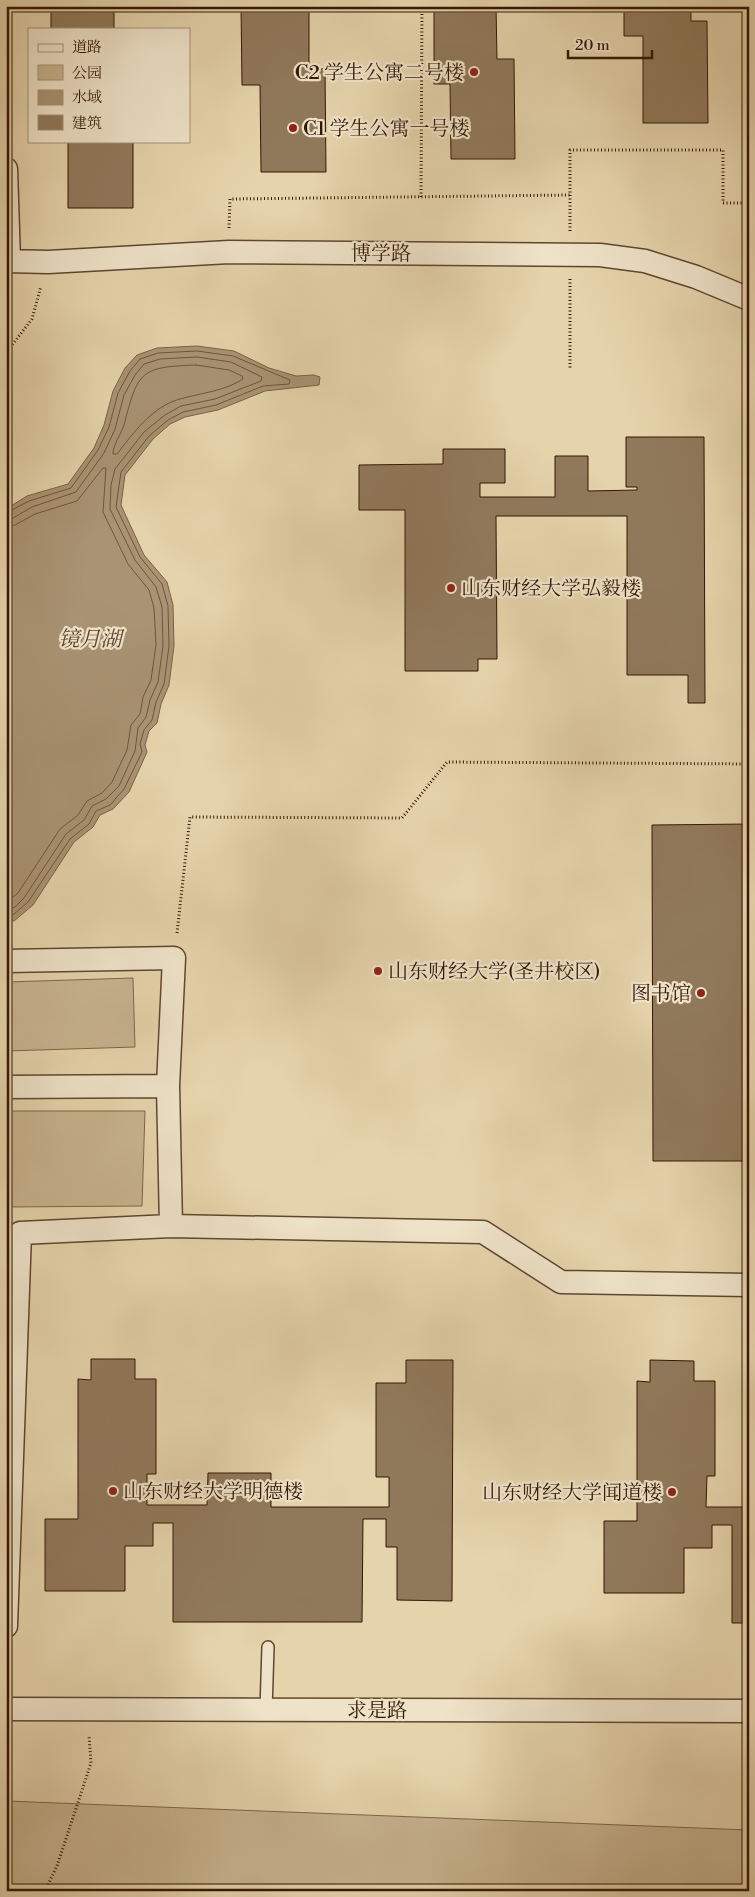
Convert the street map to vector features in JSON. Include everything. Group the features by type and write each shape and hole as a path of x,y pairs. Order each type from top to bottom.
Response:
{"street":[{"path":"6,169 8,261"},
{"name":"博学路","path":"8,261 48,262 229,252 600,254 645,261 696,277 749,299"},
{"path":"6,960 174,958 168,1086 171,1226"},
{"path":"6,1088 168,1086"},
{"path":"6,1626 20,1233 171,1226 483,1232 561,1282 749,1285"},
{"name":"求是路","path":"6,1709 749,1712"}],"lane":[{"path":"266,1710 268,1647"}],"path":[{"path":"421,197 422,6"},
{"path":"570,368 570,150 723,150 723,203 749,204"},
{"path":"230,199 570,194"},
{"path":"6,353 32,319 48,262"},
{"path":"174,958 190,817 402,818 447,762 749,764"},
{"path":"45,1891 58,1866 91,1764 87,1709"}],"green space":[{"path":"133,978 135,1047 6,1051 6,982"},
{"path":"6,1111 145,1111 142,1206 6,1207"},
{"path":"6,1801 749,1830 749,1891 6,1891"}],"water":[{"name":"镜月湖","path":"197,346 234,351 269,368 296,376 314,375 320,377 319,385 265,391 218,410 185,417 170,424 153,439 125,475 121,505 144,555 167,582 173,605 174,646 169,685 161,704 157,723 149,731 145,745 147,752 129,792 113,809 100,815 93,827 74,842 33,905 14,921 6,921 6,509 27,496 68,484 94,448 104,425 113,391 125,368 137,355 157,348"}],"building":[{"path":"51,6 114,6 114,28 51,28"},
{"name":"C1 学生公寓一号楼","path":"241,6 309,6 309,69 325,69 326,172 261,172 260,85 242,85"},
{"name":"C2 学生公寓二号楼","path":"434,6 496,6 497,59 514,59 515,159 451,159 450,84 434,84"},
{"path":"624,6 691,6 691,21 707,21 708,123 643,123 643,36 624,36"},
{"path":"68,142 133,142 133,208 68,208"},
{"name":"山东财经大学弘毅楼","path":"626,437 704,437 705,703 688,703 688,675 627,675 627,516 496,516 497,659 478,659 478,671 405,671 405,510 359,510 359,465 443,464 443,449 505,449 505,483 480,483 480,497 555,497 555,456 588,456 588,491 637,490 637,487 626,487"},
{"name":"图书馆","path":"749,824 749,1161 653,1161 652,825"},
{"name":"山东财经大学明德楼","path":"91,1359 135,1359 135,1379 156,1379 156,1474 147,1474 147,1505 207,1505 208,1473 271,1473 271,1507 389,1507 389,1477 376,1477 376,1383 406,1383 406,1360 453,1360 452,1601 397,1600 397,1547 386,1547 386,1519 363,1519 362,1622 173,1622 173,1523 153,1523 153,1546 125,1546 125,1591 45,1591 45,1519 78,1519 78,1379 91,1380"},
{"name":"山东财经大学闻道楼","path":"650,1360 694,1361 694,1381 715,1381 715,1476 707,1476 706,1507 749,1507 749,1623 732,1623 732,1525 712,1525 712,1548 684,1548 684,1593 604,1593 604,1521 637,1521 637,1381 650,1382"}],"place":[{"name":"C2 学生公寓二号楼","path":"474,72"},
{"name":"C1 学生公寓一号楼","path":"293,128"},
{"name":"山东财经大学弘毅楼","path":"451,588"},
{"name":"山东财经大学(圣井校区)","path":"378,971"},
{"name":"图书馆","path":"701,993"},
{"name":"山东财经大学明德楼","path":"113,1491"},
{"name":"山东财经大学闻道楼","path":"672,1492"}]}
